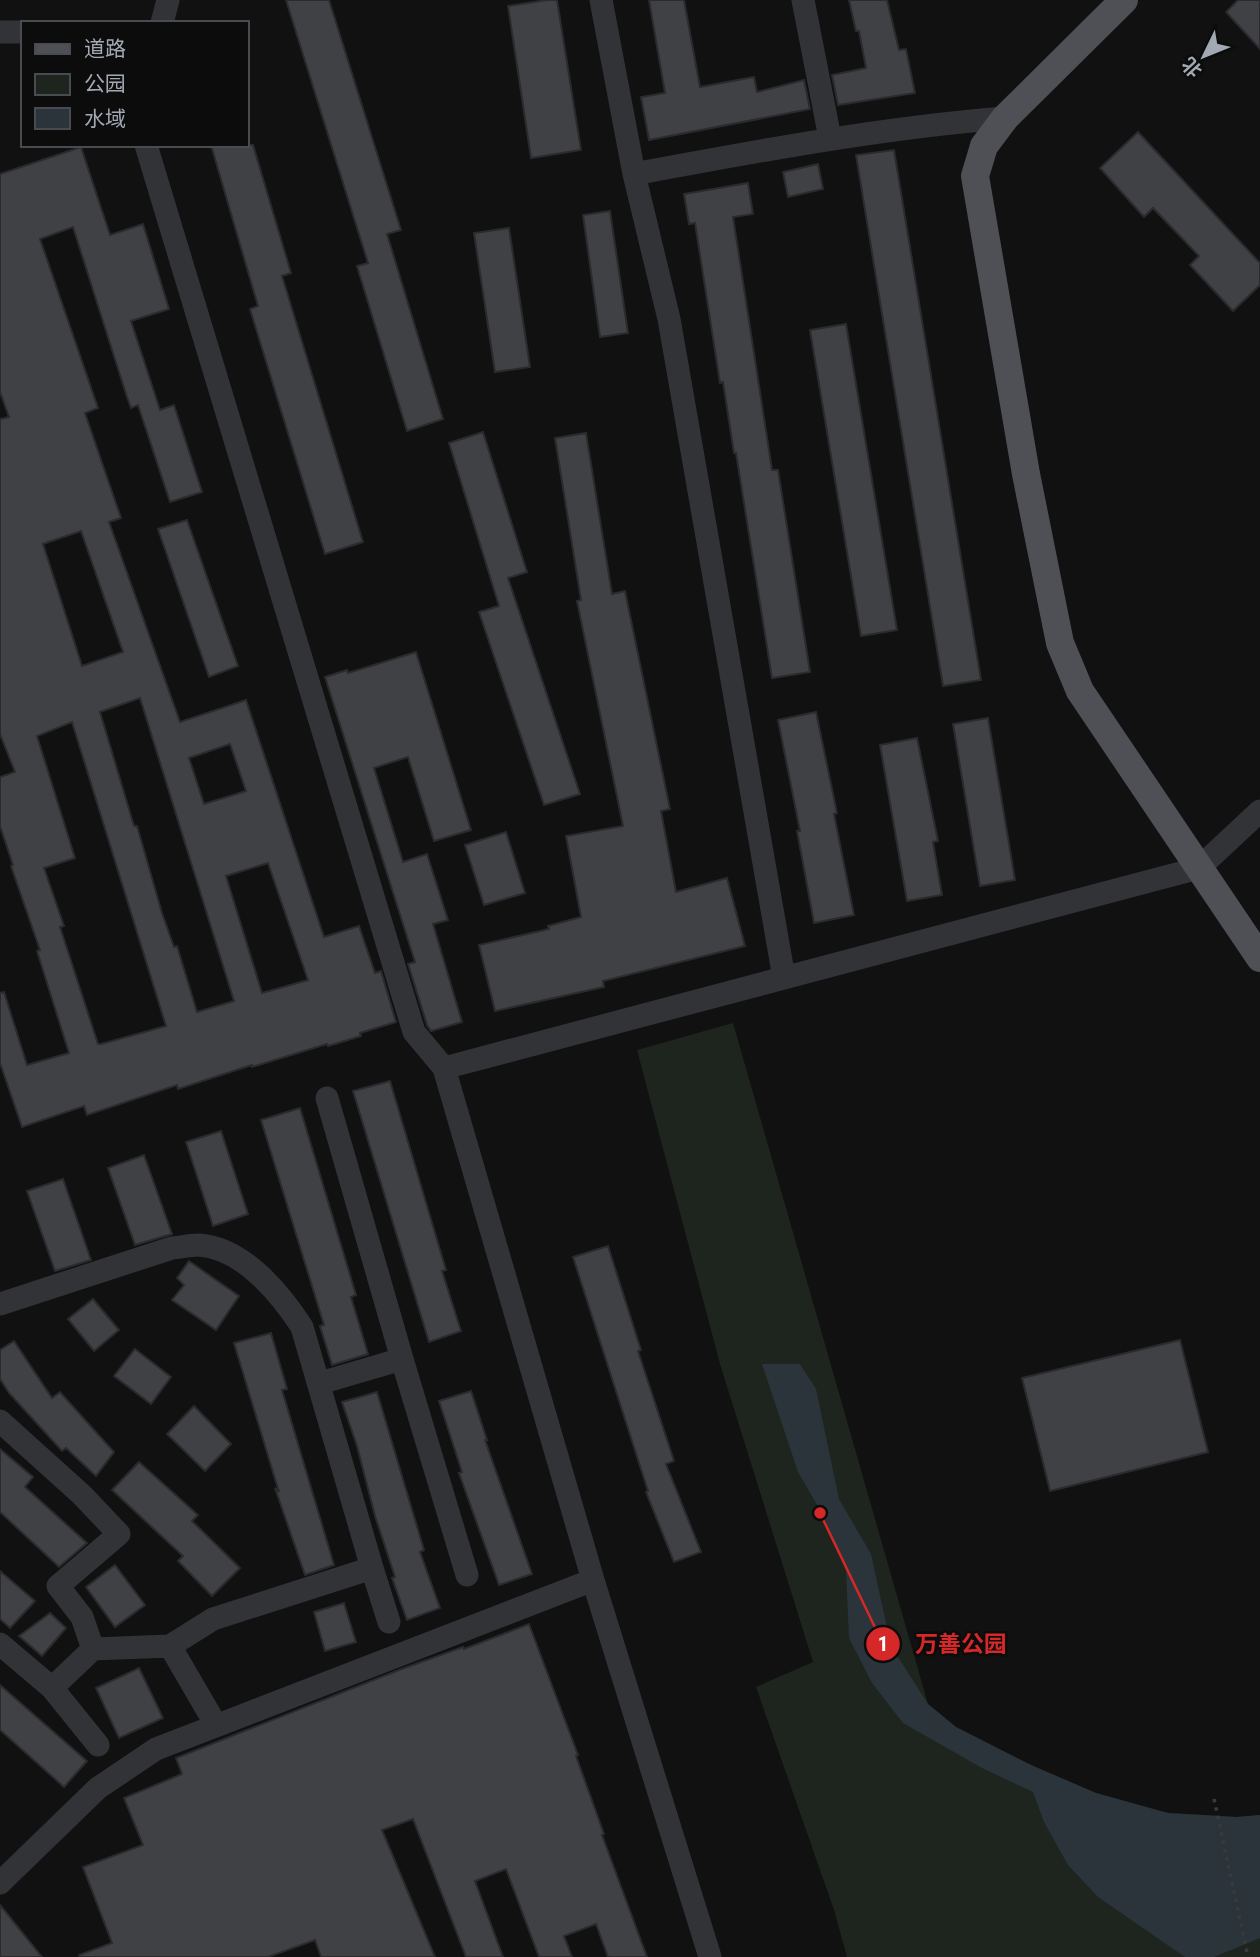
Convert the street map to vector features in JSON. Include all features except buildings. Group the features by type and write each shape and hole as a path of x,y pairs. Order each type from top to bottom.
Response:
{"main road":[{"path":"1124,0 1005,118 984,146 975,176 1026,474 1060,643 1080,691 1260,958"}],"street":[{"path":"163,21 168,0"},
{"path":"601,0 634,174 669,319 784,978"},
{"path":"803,0 831,138"},
{"path":"0,32 21,32"},
{"path":"634,174 831,138 1005,118"},
{"path":"147,147 414,1032 444,1068 593,1580 710,1957"},
{"path":"444,1068 1199,868 1260,811"},
{"path":"327,1098 467,1575"},
{"path":"0,1304 172,1248 200,1245 227,1253 256,1271 284,1300 302,1327 389,1622"},
{"path":"320,1383 402,1359"},
{"path":"0,1421 82,1495 120,1534 58,1586 82,1617 93,1649"},
{"path":"52,1688 93,1649 170,1646 213,1619 372,1568"},
{"path":"0,1883 98,1788 156,1749 593,1580"},
{"path":"0,1644 52,1688 98,1745"},
{"path":"170,1646 216,1725"}],"path":[{"path":"1214,1799 1249,1954"}],"green space":[{"path":"733,1023 928,1704 956,1727 1031,1765 1096,1793 1168,1813 1237,1817 1260,1815 1260,1957 847,1957 834,1910 756,1687 813,1662 720,1364 637,1050"}],"water":[{"path":"762,1364 800,1364 816,1389 839,1499 871,1554 891,1646 928,1704 956,1727 1031,1765 1096,1793 1168,1813 1237,1817 1260,1815 1260,1938 1214,1957 1185,1957 1098,1897 1068,1865 1044,1822 1033,1792 982,1768 903,1723 872,1683 849,1638 846,1570 824,1517 798,1472"}],"place":[{"name":"万善公园","path":"820,1513"}]}
